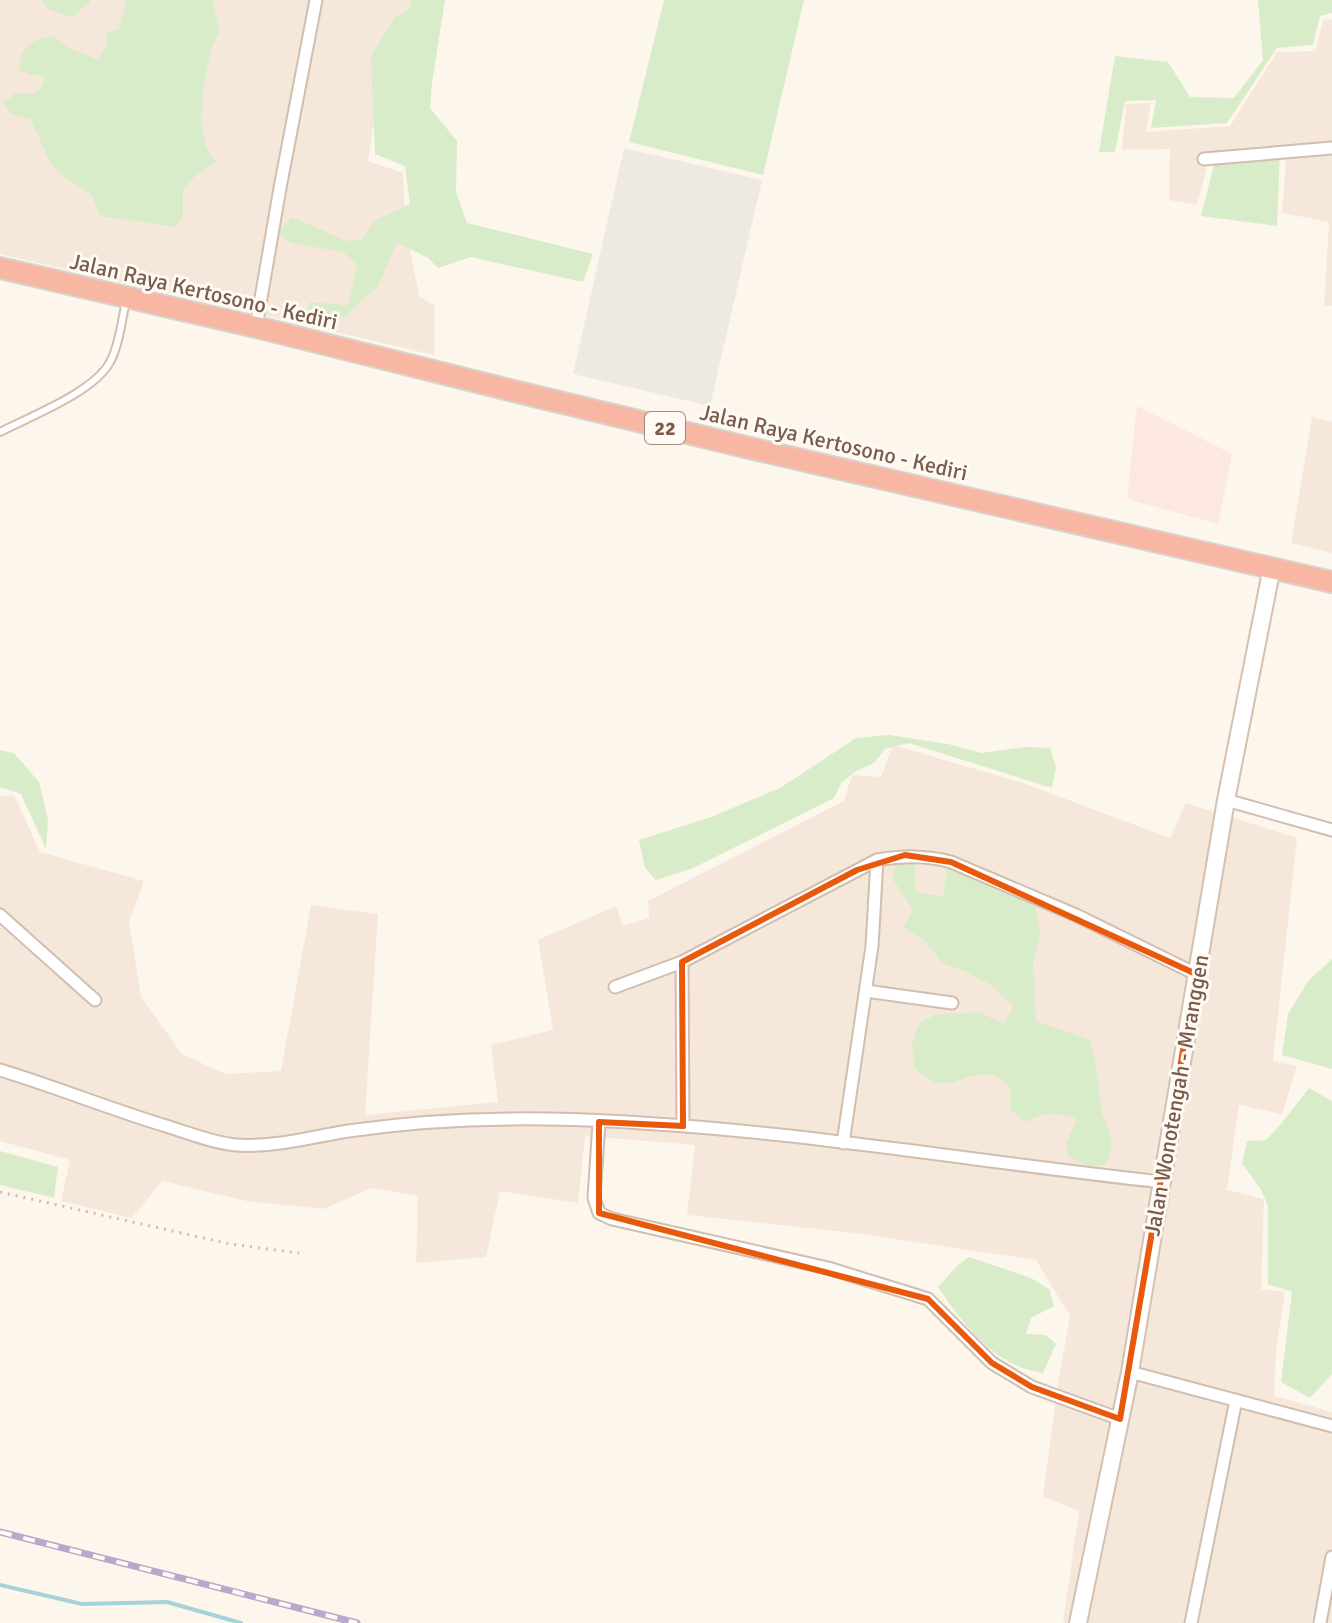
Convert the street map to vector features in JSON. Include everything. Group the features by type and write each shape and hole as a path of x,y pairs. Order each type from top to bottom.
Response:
{"highway":[{"name":"Jalan Raya Kertosono - Kediri","path":"0,268 696,435 1332,582"}],"street":[{"path":"256,327 316,0"},
{"path":"1204,159 1332,148"},
{"name":"Jalan Wonotengah - Mranggen","path":"1078,1623 1130,1372 1226,800 1272,567"},
{"path":"1226,800 1332,830"},
{"path":"615,987 682,962 877,860 905,855 951,862 1076,915 1196,974"},
{"path":"843,1143 872,946 877,860"},
{"path":"0,915 95,1000"},
{"path":"682,962 683,1126"},
{"path":"866,991 952,1003"},
{"path":"0,1070 205,1139 233,1145 261,1145 357,1129 448,1121 548,1119 683,1126 1162,1182"},
{"path":"599,1122 594,1198 599,1213 612,1219 828,1268 928,1299 992,1363 1032,1387 1120,1419"},
{"path":"1130,1372 1332,1426"},
{"path":"1191,1623 1236,1400"},
{"path":"1320,1623 1332,1557"}],"lane":[{"path":"0,432 89,385 105,370 113,359 127,297"}],"path":[{"path":"0,1192 230,1244 299,1253"}],"highlighted area":[{"path":"905,855 951,862 1196,974 1120,1419 1032,1387 992,1363 928,1299 599,1213 599,1122 683,1126 682,962 857,870"}],"shaded area":[{"path":"0,0 425,0 387,38 368,161 403,173 406,227 419,296 435,306 434,355 0,254"},
{"path":"1332,19 1332,306 1324,306 1329,222 1282,213 1287,147 1211,152 1197,205 1169,200 1170,149 1122,150 1126,104 1151,103 1146,132 1230,126 1277,52 1315,51 1323,21"},
{"path":"624,148 762,180 710,406 573,374"},
{"path":"1137,406 1232,454 1218,524 1127,499"},
{"path":"1312,417 1332,422 1332,553 1291,543"},
{"path":"893,745 1023,783 1170,838 1186,803 1297,838 1273,1061 1297,1066 1282,1114 1239,1105 1227,1190 1264,1199 1261,1289 1285,1292 1276,1351 1274,1396 1332,1412 1332,1623 1063,1623 1079,1511 1043,1497 1070,1316 1036,1260 854,1233 687,1215 695,1145 585,1136 578,1203 500,1191 486,1257 416,1263 418,1196 372,1188 323,1209 247,1201 162,1181 132,1218 61,1201 70,1160 0,1141 0,796 14,795 40,852 144,881 129,922 141,997 182,1054 225,1074 281,1071 311,905 378,914 365,1115 498,1102 491,1045 553,1030 538,940 616,906 623,926 649,918 648,901 844,801 852,775 881,777"}],"green space":[{"path":"41,0 89,0 90,3 71,17 50,10"},
{"path":"127,0 213,0 219,32 210,53 201,120 206,148 216,162 197,174 183,189 183,216 175,227 100,216 92,195 50,163 31,120 11,114 4,102 16,93 35,93 44,84 43,75 30,75 19,70 22,54 28,45 53,36 69,48 97,59 107,45 106,33 119,29"},
{"path":"412,0 445,0 430,108 457,141 456,192 467,223 593,254 583,282 471,257 438,268 428,258 397,242 378,286 343,318 305,312 310,302 348,305 357,265 343,252 291,243 278,232 292,217 347,241 362,240 374,221 410,204 405,166 375,154 371,56 395,17 410,9"},
{"path":"664,0 804,0 763,175 629,142"},
{"path":"1258,0 1332,0 1332,13 1320,16 1313,45 1277,48 1227,123 1151,128 1156,100 1125,101 1115,152 1099,152 1115,56 1168,62 1190,97 1234,98 1263,60"},
{"path":"1280,151 1277,226 1201,216 1216,157"},
{"path":"889,735 948,744 981,753 1026,747 1050,748 1056,767 1052,788 909,743 885,749 874,763 856,771 841,783 834,798 691,869 656,880 645,868 639,840 711,817 780,788 856,738"},
{"path":"0,750 14,753 39,782 48,820 46,849 21,794 0,787"},
{"path":"915,863 915,892 943,896 947,870 977,879 1035,906 1041,934 1033,962 1036,1021 1090,1040 1102,1113 1113,1144 1106,1164 1089,1166 1069,1157 1066,1143 1077,1119 1051,1114 1026,1122 1010,1110 1010,1087 994,1074 970,1076 952,1083 935,1083 915,1069 912,1044 920,1023 934,1015 979,1012 1004,1024 1013,1006 991,985 942,963 924,940 903,927 913,910 892,878 896,864"},
{"path":"1332,959 1332,1069 1282,1055 1288,1014 1309,980"},
{"path":"1309,1088 1332,1101 1332,1374 1310,1398 1281,1382 1292,1292 1268,1284 1268,1206 1242,1163 1247,1141 1266,1140"},
{"path":"0,1151 58,1167 54,1198 0,1185"},
{"path":"969,1257 1031,1278 1049,1289 1054,1306 1031,1318 1026,1334 1046,1335 1056,1344 1043,1373 1026,1369 995,1353 970,1329 938,1287"}],"waterway":[{"path":"0,1585 82,1604 167,1602 241,1623"}],"railway":[{"path":"0,1532 357,1623"}]}
